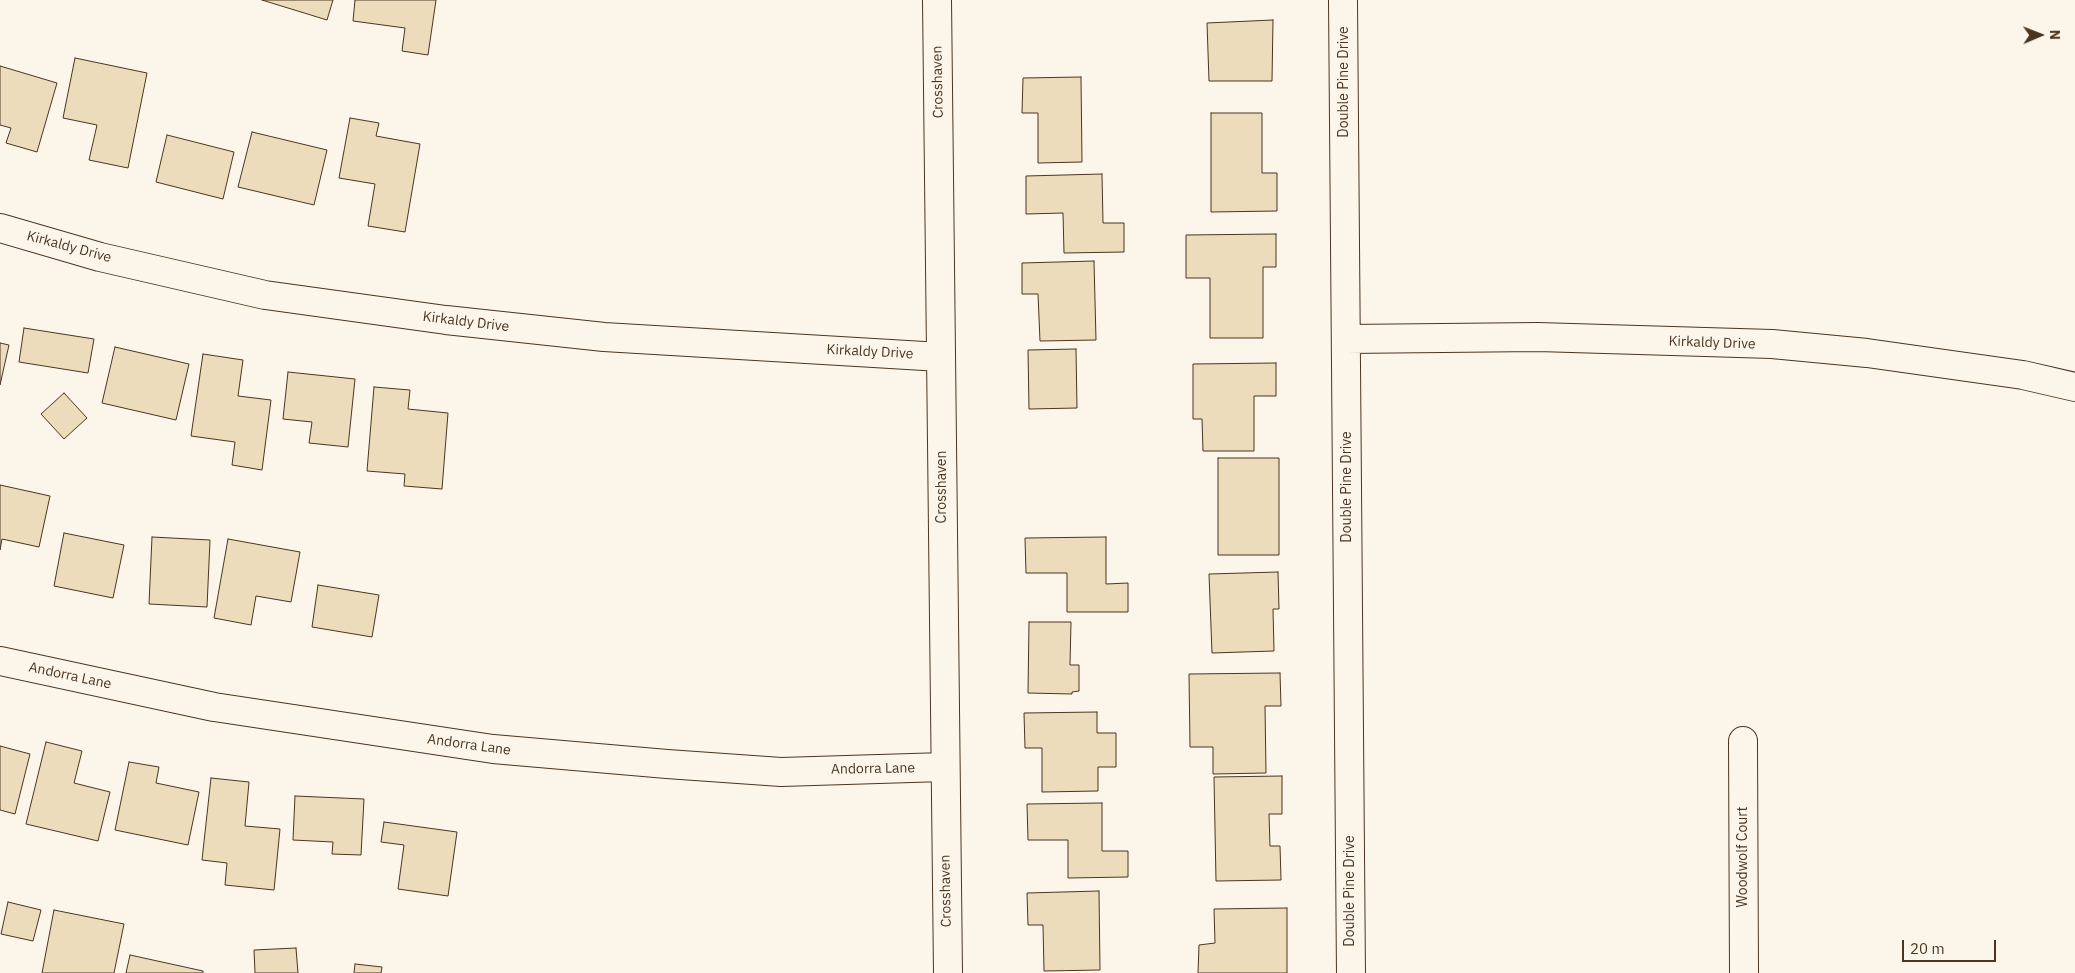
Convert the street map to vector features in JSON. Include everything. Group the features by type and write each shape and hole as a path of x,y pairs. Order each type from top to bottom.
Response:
{"street":[{"name":"Crosshaven","path":"937,0 944,767 948,973"},
{"name":"Double Pine Drive","path":"1343,0 1351,973"},
{"name":"Kirkaldy Drive","path":"0,228 100,257 284,298 446,320 604,337 941,356"},
{"name":"Kirkaldy Drive","path":"1346,340 1538,338 1772,344 1867,353 2023,375 2075,387"},
{"name":"Andorra Lane","path":"0,662 214,707 493,749 781,772 944,767"},
{"name":"Woodwolf Court","path":"1743,741 1744,973"}],"building":[{"path":"262,0 333,0 327,20"},
{"path":"355,0 436,0 428,55 402,51 405,28 353,21"},
{"path":"1273,20 1272,81 1209,81 1207,23"},
{"path":"75,58 147,73 128,168 89,160 97,125 63,118"},
{"path":"0,66 57,83 37,152 6,143 11,128 0,125"},
{"path":"1081,77 1082,162 1038,163 1038,113 1022,113 1023,78"},
{"path":"1211,113 1262,113 1262,173 1277,173 1277,211 1211,212"},
{"path":"350,118 379,123 376,136 420,144 405,232 368,226 375,184 339,178"},
{"path":"252,132 327,150 314,205 238,187"},
{"path":"167,135 234,152 223,199 156,182"},
{"path":"1102,174 1103,223 1124,223 1124,252 1064,253 1063,213 1026,214 1026,176"},
{"path":"1276,234 1276,267 1263,267 1263,338 1210,338 1210,278 1186,278 1186,235"},
{"path":"1094,261 1096,340 1040,341 1038,294 1022,294 1022,263"},
{"path":"24,328 94,339 88,373 19,362"},
{"path":"0,343 9,345 0,385"},
{"path":"115,347 189,364 176,420 102,403"},
{"path":"1076,349 1077,408 1029,409 1028,350"},
{"path":"203,354 243,360 238,396 271,400 262,470 232,465 235,442 191,436"},
{"path":"1276,363 1276,396 1254,396 1254,451 1203,451 1202,419 1193,419 1193,364"},
{"path":"288,372 355,379 348,447 309,443 312,422 283,419"},
{"path":"374,387 410,390 408,409 448,413 442,489 404,486 405,474 367,471"},
{"path":"64,393 87,418 64,439 41,414"},
{"path":"1218,458 1279,458 1279,555 1218,555"},
{"path":"0,485 50,496 39,547 2,539 0,550"},
{"path":"64,533 124,545 113,598 54,586"},
{"path":"152,537 210,540 207,607 149,604"},
{"path":"1106,537 1106,584 1128,583 1128,612 1067,612 1067,573 1026,573 1025,538"},
{"path":"228,539 300,552 291,602 256,596 251,625 214,618"},
{"path":"1278,572 1279,609 1273,609 1274,651 1212,653 1209,574"},
{"path":"318,585 379,595 372,637 312,627"},
{"path":"1029,622 1071,622 1070,665 1079,665 1079,691 1072,692 1072,694 1028,693"},
{"path":"1280,673 1281,706 1265,706 1266,773 1213,774 1213,747 1190,747 1189,674"},
{"path":"1097,712 1097,733 1116,733 1116,767 1098,767 1098,791 1042,792 1042,748 1025,748 1024,713"},
{"path":"46,742 82,751 74,783 110,792 98,841 26,824"},
{"path":"0,746 30,754 15,814 0,810"},
{"path":"129,762 159,767 156,783 199,792 188,845 115,830"},
{"path":"1282,776 1282,814 1269,814 1270,846 1280,846 1281,880 1216,881 1214,777"},
{"path":"211,778 249,782 245,826 280,829 274,890 225,885 227,863 202,860"},
{"path":"295,796 364,799 361,855 332,854 333,842 293,840"},
{"path":"1102,803 1102,851 1128,851 1128,877 1068,878 1068,840 1028,840 1027,804"},
{"path":"384,822 457,832 448,896 398,889 404,845 381,842"},
{"path":"1099,891 1100,970 1044,971 1043,925 1028,925 1027,893"},
{"path":"8,902 41,910 33,941 1,934"},
{"path":"1287,908 1287,973 1198,973 1199,945 1215,943 1214,909"},
{"path":"54,910 124,924 114,973 42,973"},
{"path":"296,948 298,973 255,973 254,950"},
{"path":"130,955 203,971 203,973 126,973"},
{"path":"355,964 382,967 381,973 354,973"}]}
